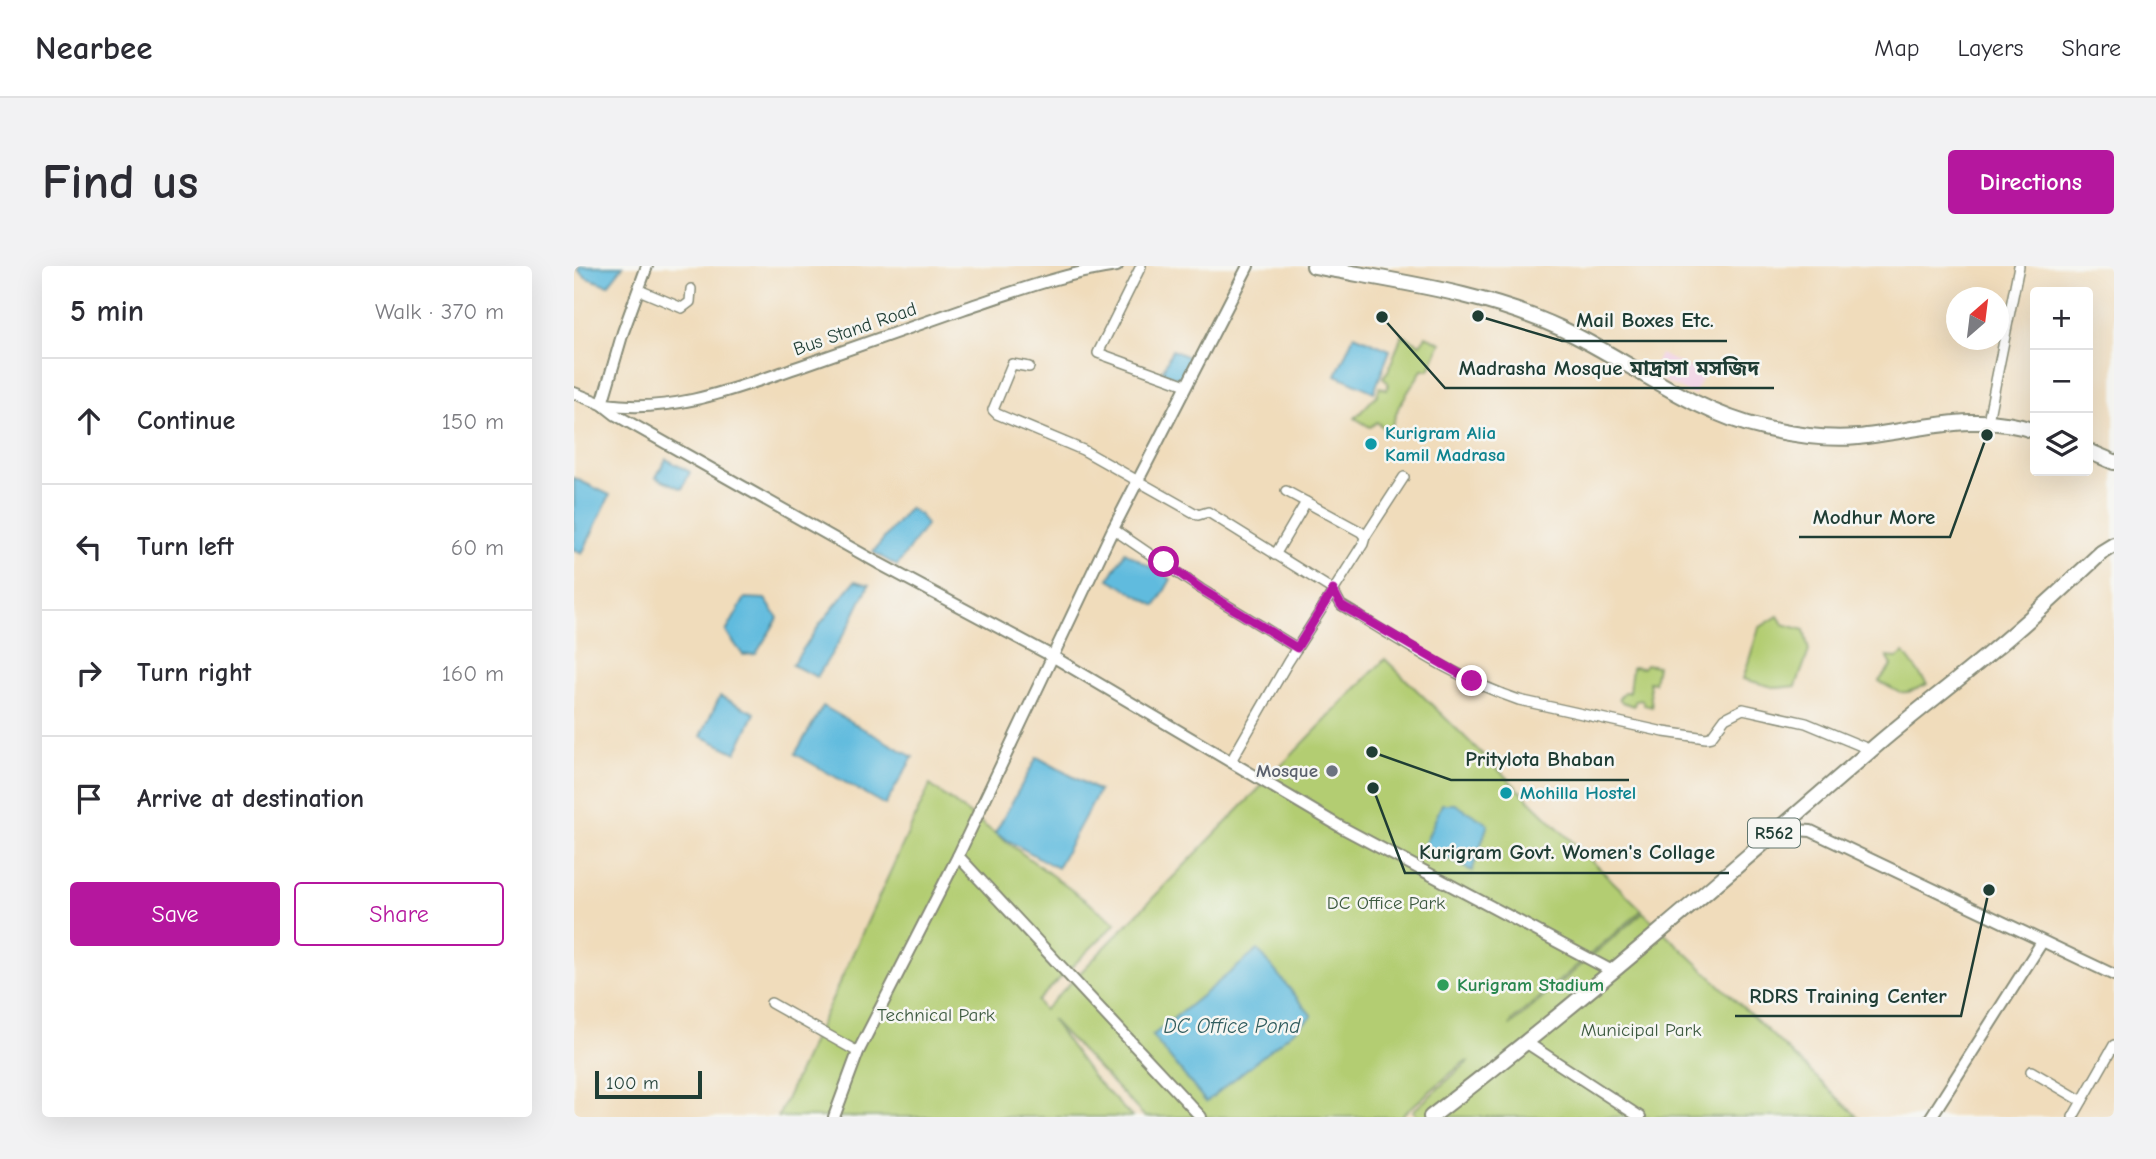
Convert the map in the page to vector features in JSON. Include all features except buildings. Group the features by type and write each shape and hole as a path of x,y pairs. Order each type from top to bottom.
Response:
{"main road":[{"path":"1314,266 1487,300 1560,328 1671,390 1762,428 1818,438 1855,438 1957,422 1987,421 2030,429"},
{"path":"2093,453 2114,462"},
{"name":"R562","path":"1431,1117 1614,972 1871,750 1990,653 2101,553 2114,545"}],"street":[{"path":"602,404 623,332 647,266"},
{"name":"Bus Stand Road","path":"602,404 632,408 666,407 738,389 1066,275 1116,266"},
{"path":"1141,266 1098,353 1186,385"},
{"path":"834,1117 858,1052 957,856 1113,529 1248,266"},
{"path":"1987,421 2018,266"},
{"path":"639,290 682,308 690,302 691,289"},
{"path":"1029,367 1012,364 993,410 1030,429 1083,450 1198,514 1208,512 1333,590 1341,605 1430,658 1500,694 1664,732 1706,738 1715,733 1725,718 1742,709 1806,723 1871,750"},
{"path":"574,393 602,404 616,415 878,564 1052,656 1341,827 1614,972"},
{"path":"1231,761 1297,648 1363,544 1364,537 1404,477"},
{"path":"1286,491 1361,532 1364,537"},
{"path":"1275,555 1309,504"},
{"path":"1113,529 1201,589 1297,648"},
{"path":"1802,810 1811,831"},
{"path":"1779,829 1811,831 2114,975"},
{"path":"957,856 1201,1117"},
{"path":"1931,1117 2042,942"},
{"path":"771,1003 858,1052"},
{"path":"1527,1043 1640,1117"},
{"path":"2073,1117 2114,1045"},
{"path":"2031,1071 2082,1101"}],"shaded area":[{"path":"1660,354 1704,374 1694,395 1650,375"}],"green space":[{"path":"1402,335 1420,344 1426,336 1441,343 1429,370 1422,370 1399,406 1389,433 1377,422 1370,427 1355,418 1377,395 1380,387 1387,390 1388,383 1383,377"},
{"path":"1778,616 1783,624 1804,630 1809,651 1796,686 1777,688 1743,679 1759,628"},
{"path":"1904,653 1927,684 1907,692 1893,689 1879,681 1892,665 1887,657 1897,658"},
{"path":"1385,659 1642,910 1512,1021 1510,1026 1643,912 1858,1117 1419,1117 1413,1111 1469,1061 1463,1063 1400,1117 1145,1117 1051,1019 1093,1077 1132,1117 778,1117 930,785 1116,923 1037,1001 1044,1010"},
{"path":"1646,664 1657,666 1654,683 1649,682 1652,707 1644,705 1642,700 1635,701 1634,706 1622,702 1619,698 1624,692 1629,692 1632,667 1643,668"}],"water":[{"path":"580,266 623,266 608,285 587,278 578,270"},
{"path":"1354,335 1390,350 1374,392 1336,375"},
{"path":"1172,350 1193,359 1183,381 1162,372"},
{"path":"666,459 690,472 682,489 656,477"},
{"path":"574,478 610,495 582,554 574,550"},
{"path":"909,508 920,515 926,525 897,566 873,552"},
{"path":"1125,552 1171,579 1156,606 1109,579"},
{"path":"855,581 869,585 850,624 817,677 792,665 820,624"},
{"path":"745,598 765,599 778,618 756,654 743,655 726,632"},
{"path":"720,696 755,713 736,753 701,736"},
{"path":"823,706 913,757 885,805 795,754"},
{"path":"1037,757 1099,791 1057,868 995,833"},
{"path":"1442,804 1455,804 1488,824 1472,871 1431,850 1425,843"},
{"name":"DC Office Pond","path":"1258,950 1312,1016 1206,1102 1152,1036"}],"place":[{"name":"Mail Boxes Etc.","path":"1478,316"},
{"name":"Madrasha Mosque মাদ্রাসা মসজিদ","path":"1382,317"},
{"name":"Modhur More","path":"1987,435"},
{"name":"Kurigram Alia Kamil Madrasa","path":"1371,444"},
{"name":"Pritylota Bhaban","path":"1372,752"},
{"name":"Mosque","path":"1332,771"},
{"name":"Kurigram Govt. Women's Collage","path":"1373,788"},
{"name":"Mohilla Hostel","path":"1506,793"},
{"name":"RDRS Training Center","path":"1989,890"},
{"name":"Kurigram Stadium","path":"1443,985"}],"route":[{"path":"1164,562 1201,589 1297,648 1333,590 1341,605 1472,681"}],"park label":[{"name":"DC Office Park","path":"1386,903"},
{"name":"Technical Park","path":"936,1015"},
{"name":"Municipal Park","path":"1641,1030"}]}
